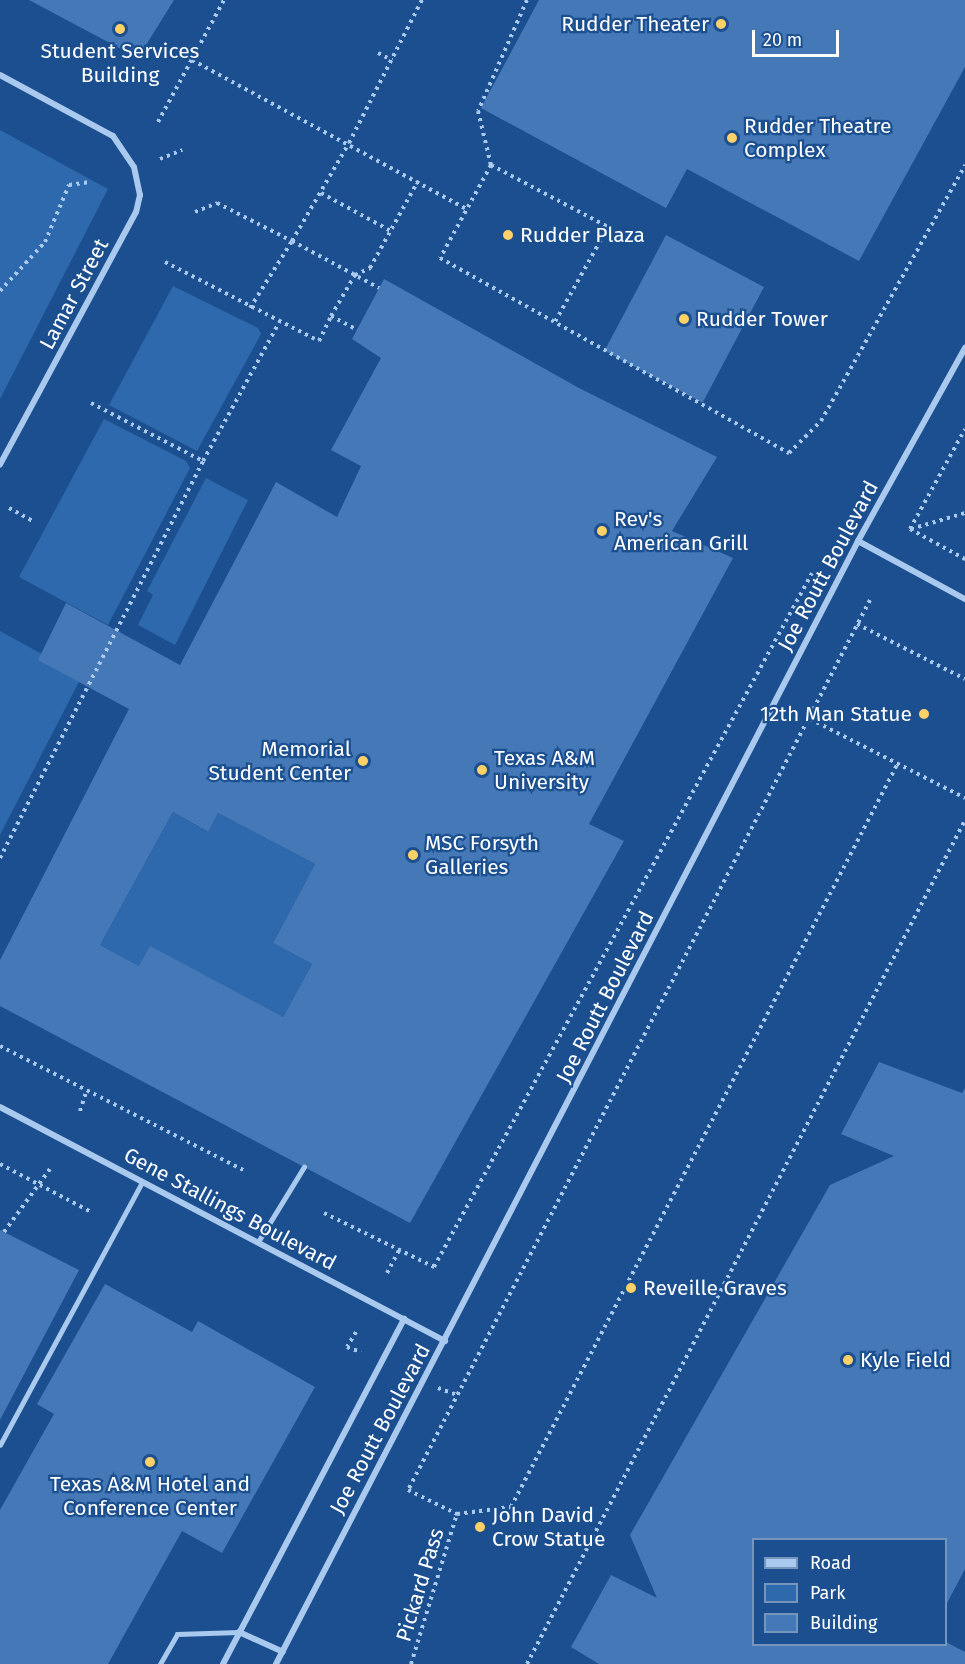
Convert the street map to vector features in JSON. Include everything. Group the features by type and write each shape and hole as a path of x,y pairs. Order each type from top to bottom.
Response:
{"street":[{"name":"Lamar Street","path":"0,75 113,136 134,167 140,195 136,212 0,465"},
{"name":"Joe Routt Boulevard","path":"276,1664 858,542 965,348"},
{"path":"858,542 965,599"},
{"name":"Gene Stallings Boulevard","path":"0,1107 445,1341"},
{"name":"Joe Routt Boulevard","path":"222,1664 404,1319"},
{"path":"239,1632 283,1652"}],"lane":[{"path":"258,1242 304,1167"},
{"path":"0,1445 142,1182"},
{"path":"160,1664 177,1634 239,1632"}],"path":[{"path":"158,122 224,0"},
{"path":"250,308 350,143 422,0"},
{"path":"527,0 478,111 491,165 440,258 789,453 821,421 965,165"},
{"path":"378,53 392,60"},
{"path":"192,60 350,143 466,209"},
{"path":"160,159 182,150"},
{"path":"491,165 608,227 555,322"},
{"path":"165,262 279,323 319,341 355,275 370,268 418,181"},
{"path":"0,291 45,242 69,185 90,182"},
{"path":"321,193 391,231"},
{"path":"195,212 217,203 379,288"},
{"path":"331,316 357,330"},
{"path":"0,858 203,461 279,323"},
{"path":"91,403 203,461"},
{"path":"910,529 965,429"},
{"path":"9,508 32,521"},
{"path":"910,529 965,513"},
{"path":"910,529 965,559"},
{"path":"324,1213 434,1267 812,573"},
{"path":"870,600 408,1490 457,1514 511,1507 898,764"},
{"path":"857,624 965,679"},
{"path":"810,718 965,798"},
{"path":"527,1664 965,820"},
{"path":"0,1046 86,1092 243,1170"},
{"path":"80,1111 86,1092"},
{"path":"0,1164 39,1182 91,1212"},
{"path":"4,1232 50,1169"},
{"path":"387,1273 399,1250"},
{"path":"356,1332 347,1347 362,1352"},
{"path":"438,1388 457,1395"},
{"name":"Pickard Pass","path":"411,1664 457,1514"}],"green space":[{"path":"0,130 108,189 0,399"},
{"path":"173,286 258,328 261,334 197,451 109,405"},
{"path":"104,419 186,461 190,468 108,625 19,577"},
{"path":"206,478 248,500 175,645 138,625 153,595 147,591"},
{"path":"0,631 82,676 0,835"},
{"path":"173,812 207,832 218,813 315,864 273,943 312,964 283,1017 139,966 100,945"}],"building":[{"name":"Student Services Building","path":"29,0 174,0 138,58"},
{"name":"Rudder Theatre Complex","path":"539,0 965,0 965,67 859,261 687,169 666,208 481,108"},
{"name":"Rudder Tower","path":"666,235 764,287 703,403 604,351"},
{"name":"Memorial Student Center","path":"384,279 579,388 717,457 672,531 733,558 589,824 624,841 410,1223 0,1006 0,960 129,709 38,660 66,603 180,665 276,482 337,517 361,466 331,450 381,358 352,339","holes":["173,812 208,832 218,813 315,864 273,943 312,964 283,1017 150,946 139,966 100,945"]},
{"name":"Kyle Field","path":"879,1062 962,1093 965,1088 965,1569 947,1603 947,1538 752,1538 752,1646 947,1646 947,1643 965,1652 965,1664 599,1664 571,1647 611,1575 657,1598 630,1535 830,1185 894,1156 841,1134"},
{"path":"0,1230 79,1270 0,1420"},
{"name":"Texas A&M Hotel and Conference Center","path":"105,1284 192,1332 198,1321 315,1387 222,1553 182,1531 108,1664 0,1664 0,1510 54,1414 37,1404"}],"place":[{"name":"Rudder Theater","path":"721,24"},
{"name":"Student Services Building","path":"120,29"},
{"name":"Rudder Theatre Complex","path":"732,138"},
{"name":"Rudder Plaza","path":"508,235"},
{"name":"Rudder Tower","path":"684,319"},
{"name":"Rev's American Grill","path":"602,531"},
{"name":"12th Man Statue","path":"924,714"},
{"name":"Memorial Student Center","path":"363,761"},
{"name":"Texas A&M University","path":"482,770"},
{"name":"MSC Forsyth Galleries","path":"413,855"},
{"name":"Reveille Graves","path":"631,1288"},
{"name":"Kyle Field","path":"848,1360"},
{"name":"Texas A&M Hotel and Conference Center","path":"150,1462"},
{"name":"John David Crow Statue","path":"480,1527"}]}
